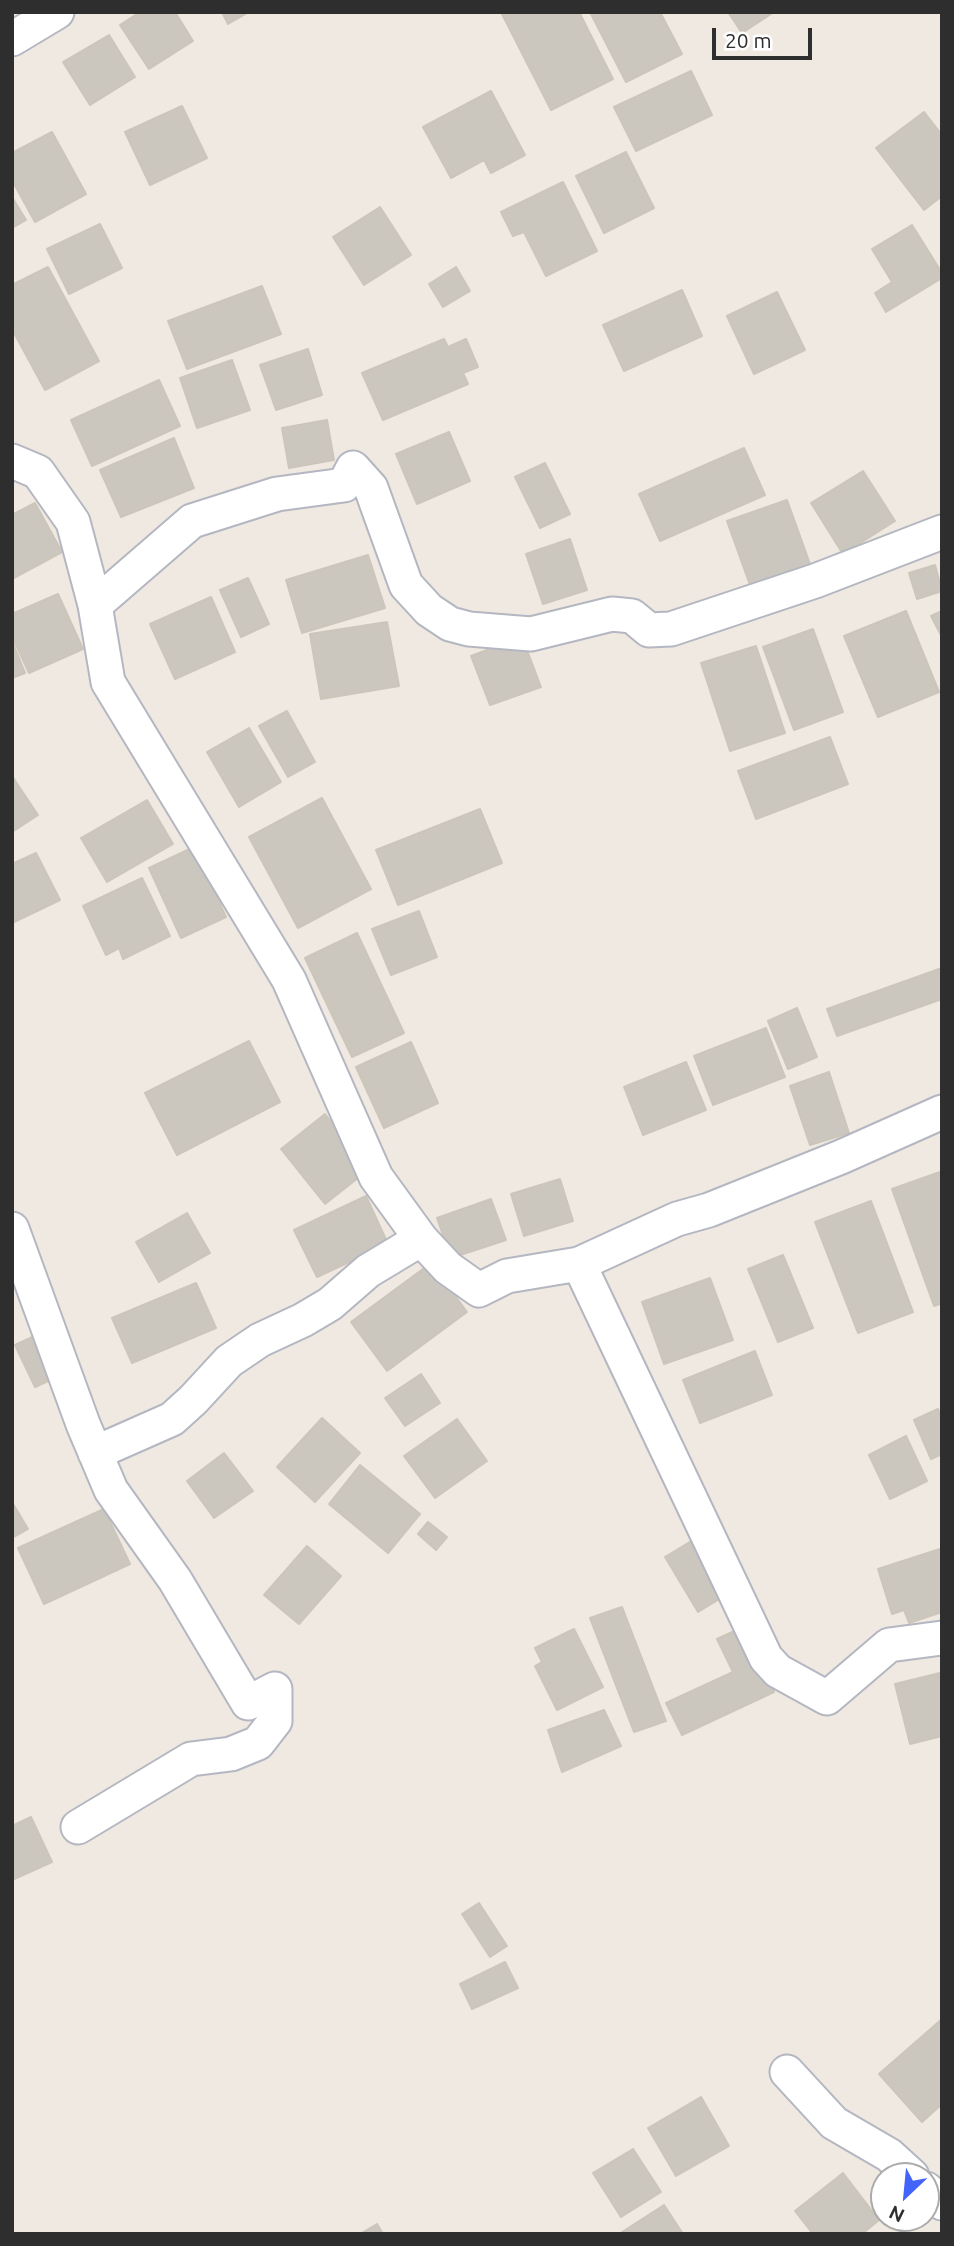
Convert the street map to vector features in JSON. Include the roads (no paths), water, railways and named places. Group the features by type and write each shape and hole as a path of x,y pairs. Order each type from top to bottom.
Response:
{"street":[{"path":"12,39 57,12"},
{"path":"12,461 38,472 73,522 95,606 108,682 289,980 376,1177 421,1239 448,1268 479,1290 507,1276 579,1264 677,1219 757,1191 942,1112"},
{"path":"95,606 192,521 277,494 344,485 353,468 371,488 406,585 429,610 450,624 468,629 531,634 612,614 632,616 649,630 671,629 815,581 942,532"},
{"path":"12,1230 111,1490 175,1580 248,1703 275,1689 275,1721 258,1743 231,1754 191,1759 78,1827"},
{"path":"95,1453 172,1419 229,1361 260,1340 330,1304 368,1271 421,1239"},
{"path":"579,1264 766,1658 778,1671 827,1698 889,1645 942,1638"},
{"path":"787,2072 834,2123 896,2162"}]}
